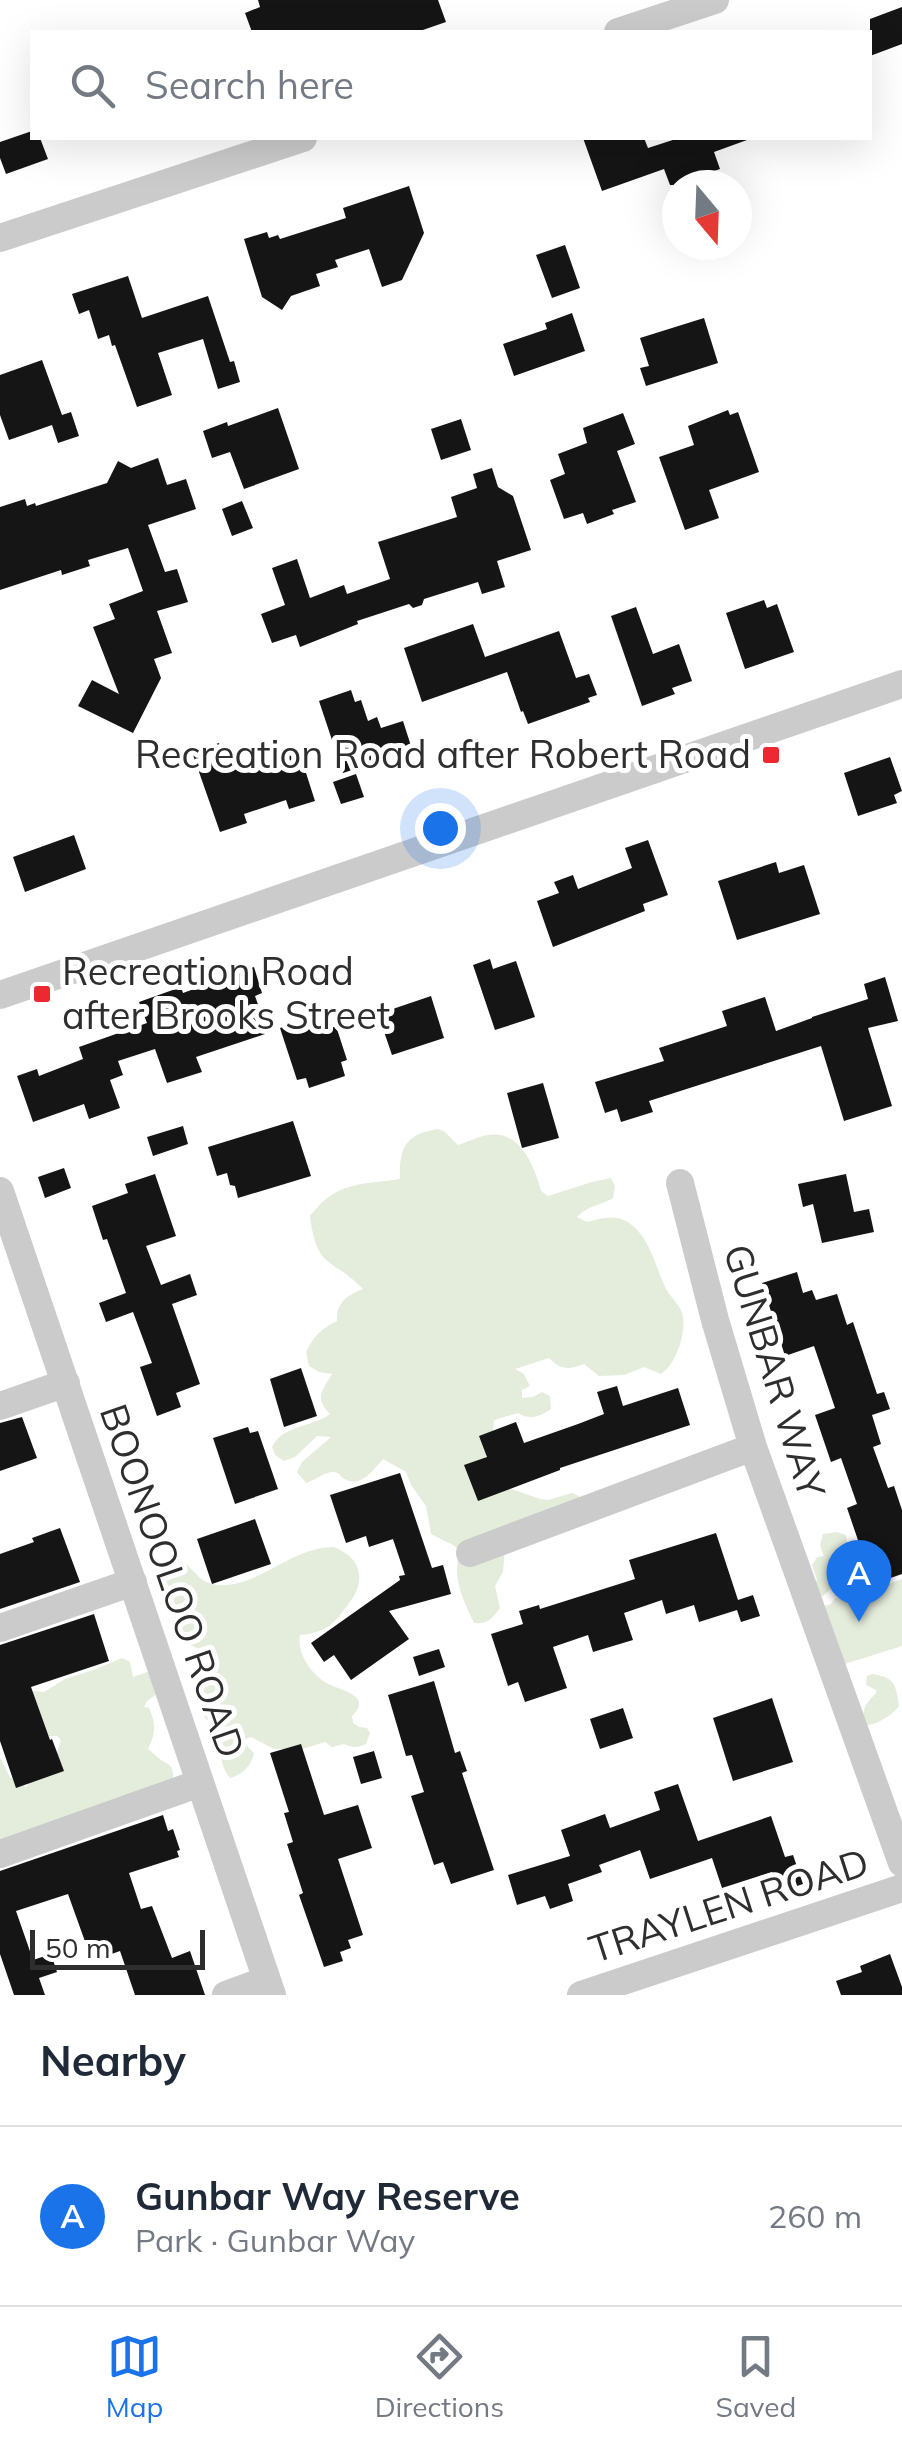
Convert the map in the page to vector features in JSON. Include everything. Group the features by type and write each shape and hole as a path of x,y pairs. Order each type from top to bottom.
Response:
{"street":[{"path":"624,30 715,0"},
{"path":"0,238 297,140"},
{"path":"0,995 902,684"},
{"name":"GUNBAR WAY","path":"680,1183 753,1448 902,1863"},
{"name":"BOONOOLOO ROAD","path":"0,1191 269,1988"},
{"path":"0,1406 66,1383"},
{"path":"470,1553 753,1448"},
{"path":"0,1628 133,1582"},
{"path":"0,1854 200,1782"},
{"name":"TRAYLEN ROAD","path":"581,1995 902,1888"},
{"path":"226,1995 269,1988"}],"green space":[{"path":"438,1129 458,1145 489,1135 510,1138 525,1152 541,1191 548,1196 611,1178 615,1186 613,1198 577,1217 587,1222 617,1218 634,1227 683,1316 679,1348 661,1374 644,1367 624,1375 599,1376 584,1364 565,1368 549,1358 515,1369 524,1374 530,1386 522,1390 522,1398 542,1392 550,1396 551,1409 535,1417 518,1413 494,1420 492,1448 481,1463 500,1485 548,1500 572,1493 579,1496 580,1502 505,1548 503,1572 495,1586 500,1608 489,1620 479,1623 474,1623 460,1588 457,1569 461,1552 431,1534 426,1506 406,1472 383,1459 358,1481 331,1472 306,1483 297,1472 302,1462 331,1437 317,1436 295,1457 284,1461 272,1447 283,1434 330,1414 321,1399 332,1374 309,1366 306,1352 318,1334 337,1321 344,1300 363,1289 321,1255 310,1216 340,1190 400,1179 406,1144 418,1135"},
{"path":"823,1534 846,1535 859,1581 854,1589 831,1589 818,1598 812,1565 817,1557 824,1556 820,1546"},
{"path":"334,1547 356,1565 357,1589 331,1625 300,1635 301,1649 319,1678 356,1698 359,1703 353,1723 367,1728 370,1733 366,1744 332,1747 325,1742 299,1750 274,1749 251,1737 245,1744 254,1753 251,1762 230,1778 222,1760 219,1729 198,1704 198,1686 208,1654 191,1645 180,1630 171,1586 156,1585 153,1571 177,1561 210,1583 235,1584 304,1553"},
{"path":"902,1579 902,1646 832,1668 811,1610 831,1604 835,1598 860,1595"},
{"path":"122,1658 130,1662 133,1677 155,1673 158,1693 144,1707 149,1708 154,1724 148,1749 171,1767 173,1778 0,1848 0,1757 10,1777 26,1787 57,1753 61,1740 46,1736 24,1694 44,1692 65,1679"},
{"path":"872,1674 893,1683 899,1706 884,1719 865,1725 865,1708 876,1693 866,1685 867,1676"}],"building":[{"path":"258,0 438,0 446,22 423,30 251,30 245,13 260,7"},
{"path":"902,7 902,44 872,55 870,19"},
{"path":"30,132 30,140 41,140 48,159 6,174 0,142"},
{"path":"584,140 645,140 648,148 673,140 747,140 714,152 720,169 664,169 602,191"},
{"path":"409,186 424,233 402,280 382,287 369,249 335,260 338,267 316,274 320,286 291,296 282,310 262,297 244,239 267,232 269,238 278,235 280,239 346,218 343,208"},
{"path":"565,245 580,288 552,298 536,255"},
{"path":"128,276 142,318 208,296 240,382 218,389 203,339 158,353 172,395 137,407 115,345 112,346 109,335 98,339 89,310 79,314 72,294"},
{"path":"572,313 585,351 514,376 503,344 547,329 545,323"},
{"path":"704,318 718,363 646,386 640,368 649,366 640,338"},
{"path":"42,360 62,415 71,412 79,436 58,443 52,425 9,440 0,415 0,375"},
{"path":"278,408 299,469 244,489 230,452 212,458 203,431"},
{"path":"728,410 730,415 738,412 759,472 709,490 719,518 685,530 659,457 694,445 688,426"},
{"path":"623,413 635,444 617,451 636,502 587,524 583,513 564,519 550,480 565,474 558,454 587,443 583,428"},
{"path":"461,419 471,450 441,460 431,429"},
{"path":"158,458 167,485 186,479 196,509 148,525 165,572 177,569 188,602 157,611 172,653 154,659 161,678 133,733 78,706 92,680 119,694 93,627 115,619 109,604 143,591 128,548 88,560 90,566 62,575 61,570 0,590 0,507 25,499 27,506 36,506 107,483 118,461 131,468"},
{"path":"492,468 498,487 513,496 531,550 497,561 505,587 482,594 478,582 424,599 422,605 413,608 409,604 357,621 358,624 300,647 296,635 272,643 261,614 285,605 272,568 297,559 310,598 344,585 347,594 390,579 378,542 457,517 451,497 477,488 473,474"},
{"path":"242,501 253,528 232,536 222,509"},
{"path":"764,600 767,608 777,604 794,652 745,669 726,613"},
{"path":"636,607 653,654 679,644 692,681 672,688 675,694 642,706 611,616"},
{"path":"473,624 485,657 559,631 576,678 589,674 597,695 588,698 590,702 528,724 507,672 422,702 404,648"},
{"path":"351,690 355,702 361,700 368,721 377,717 381,728 403,721 411,746 343,773 319,701"},
{"path":"219,743 229,771 298,748 315,801 289,809 286,800 244,814 247,823 220,832 192,752"},
{"path":"890,757 902,791 894,795 897,803 858,816 844,773"},
{"path":"356,774 364,797 341,804 333,782"},
{"path":"74,835 86,869 25,892 13,857"},
{"path":"648,840 668,895 643,904 645,911 553,947 537,901 559,893 554,882 573,875 578,889 632,868 625,848"},
{"path":"776,862 779,873 804,865 820,914 737,940 718,881"},
{"path":"490,959 493,969 516,961 535,1017 495,1030 473,965"},
{"path":"254,967 262,993 255,996 268,1033 196,1057 202,1072 167,1083 155,1049 118,1061 123,1075 110,1080 120,1108 89,1119 84,1104 33,1122 17,1076 37,1069 39,1076 83,1059 79,1047 147,1023 139,1002 181,987 183,993"},
{"path":"885,977 898,1021 868,1028 892,1106 844,1121 821,1046 649,1101 653,1112 621,1122 617,1109 605,1113 595,1082 664,1061 659,1048 727,1026 722,1011 765,997 776,1031 868,999 864,984"},
{"path":"431,996 444,1038 392,1055 378,1014"},
{"path":"321,1015 326,1030 336,1026 347,1060 341,1062 345,1076 309,1088 306,1078 297,1080 280,1028"},
{"path":"543,1083 559,1138 522,1148 507,1093"},
{"path":"293,1121 311,1176 238,1198 227,1173 217,1176 208,1147"},
{"path":"183,1126 188,1144 153,1156 147,1137"},
{"path":"64,1168 71,1188 45,1198 38,1177"},
{"path":"155,1174 176,1236 146,1246 161,1285 190,1274 197,1295 172,1304 200,1384 176,1393 181,1407 157,1416 140,1367 152,1363 133,1312 106,1322 99,1303 126,1293 92,1206 128,1193 125,1184"},
{"path":"846,1174 854,1212 869,1209 874,1232 822,1243 813,1204 803,1207 798,1184"},
{"path":"797,1272 803,1293 812,1290 816,1300 837,1294 847,1325 853,1322 877,1394 884,1392 890,1409 872,1415 881,1444 873,1447 888,1488 894,1486 902,1510 902,1574 873,1584 847,1508 857,1504 841,1458 831,1462 815,1415 835,1408 814,1346 785,1356 762,1283"},
{"path":"301,1368 317,1416 284,1427 270,1379"},
{"path":"617,1386 623,1406 678,1388 690,1425 560,1468 478,1501 464,1465 487,1457 479,1436 516,1422 524,1443 578,1424 604,1414 597,1392"},
{"path":"22,1417 37,1458 0,1471 0,1423"},
{"path":"248,1427 250,1433 258,1431 278,1489 235,1504 213,1438"},
{"path":"400,1473 432,1568 443,1565 451,1594 389,1611 409,1639 351,1680 334,1655 324,1662 311,1643 405,1575 393,1539 369,1547 366,1536 346,1543 330,1495"},
{"path":"255,1519 271,1564 212,1584 197,1539"},
{"path":"60,1528 80,1582 0,1609 0,1554"},
{"path":"716,1533 738,1600 753,1595 760,1616 741,1622 737,1610 699,1622 694,1605 666,1614 662,1600 624,1613 633,1640 593,1652 588,1635 553,1647 567,1688 525,1702 518,1682 508,1686 491,1634 523,1624 519,1611 539,1605 540,1609 635,1579 629,1560"},
{"path":"94,1614 109,1661 31,1687 64,1771 16,1788 0,1741 0,1645"},
{"path":"439,1649 445,1667 419,1676 413,1657"},
{"path":"434,1681 455,1753 460,1751 467,1771 462,1773 494,1870 451,1884 443,1862 434,1865 411,1796 424,1792 412,1755 406,1756 388,1695"},
{"path":"772,1698 793,1762 733,1781 713,1718"},
{"path":"623,1708 633,1738 600,1749 590,1719"},
{"path":"301,1744 324,1815 358,1805 372,1848 338,1859 363,1935 348,1940 351,1948 340,1952 343,1961 324,1967 299,1895 303,1893 287,1844 293,1842 284,1813 289,1812 270,1753"},
{"path":"374,1751 382,1778 361,1784 353,1757"},
{"path":"678,1784 698,1841 771,1816 785,1857 793,1855 803,1884 779,1892 772,1872 722,1888 712,1858 650,1879 640,1850 599,1865 602,1872 568,1884 573,1901 550,1909 545,1896 517,1905 508,1875 570,1856 561,1830 605,1814 610,1828 660,1810 654,1792"},
{"path":"163,1815 168,1831 173,1829 179,1857 129,1873 141,1909 152,1906 172,1958 190,1951 205,1995 135,1995 120,1951 92,1961 68,1894 16,1911 33,1960 51,1954 57,1972 39,1978 45,1995 14,1995 0,1954 0,1871"},
{"path":"890,1954 902,1995 841,1995 836,1981 862,1972 860,1966"}],"place":[{"name":"Recreation Road after Robert Road","path":"771,755"},
{"name":"Recreation Road after Brooks Street","path":"42,994"},
{"name":"Gunbar Way Reserve","path":"859,1622"}]}
